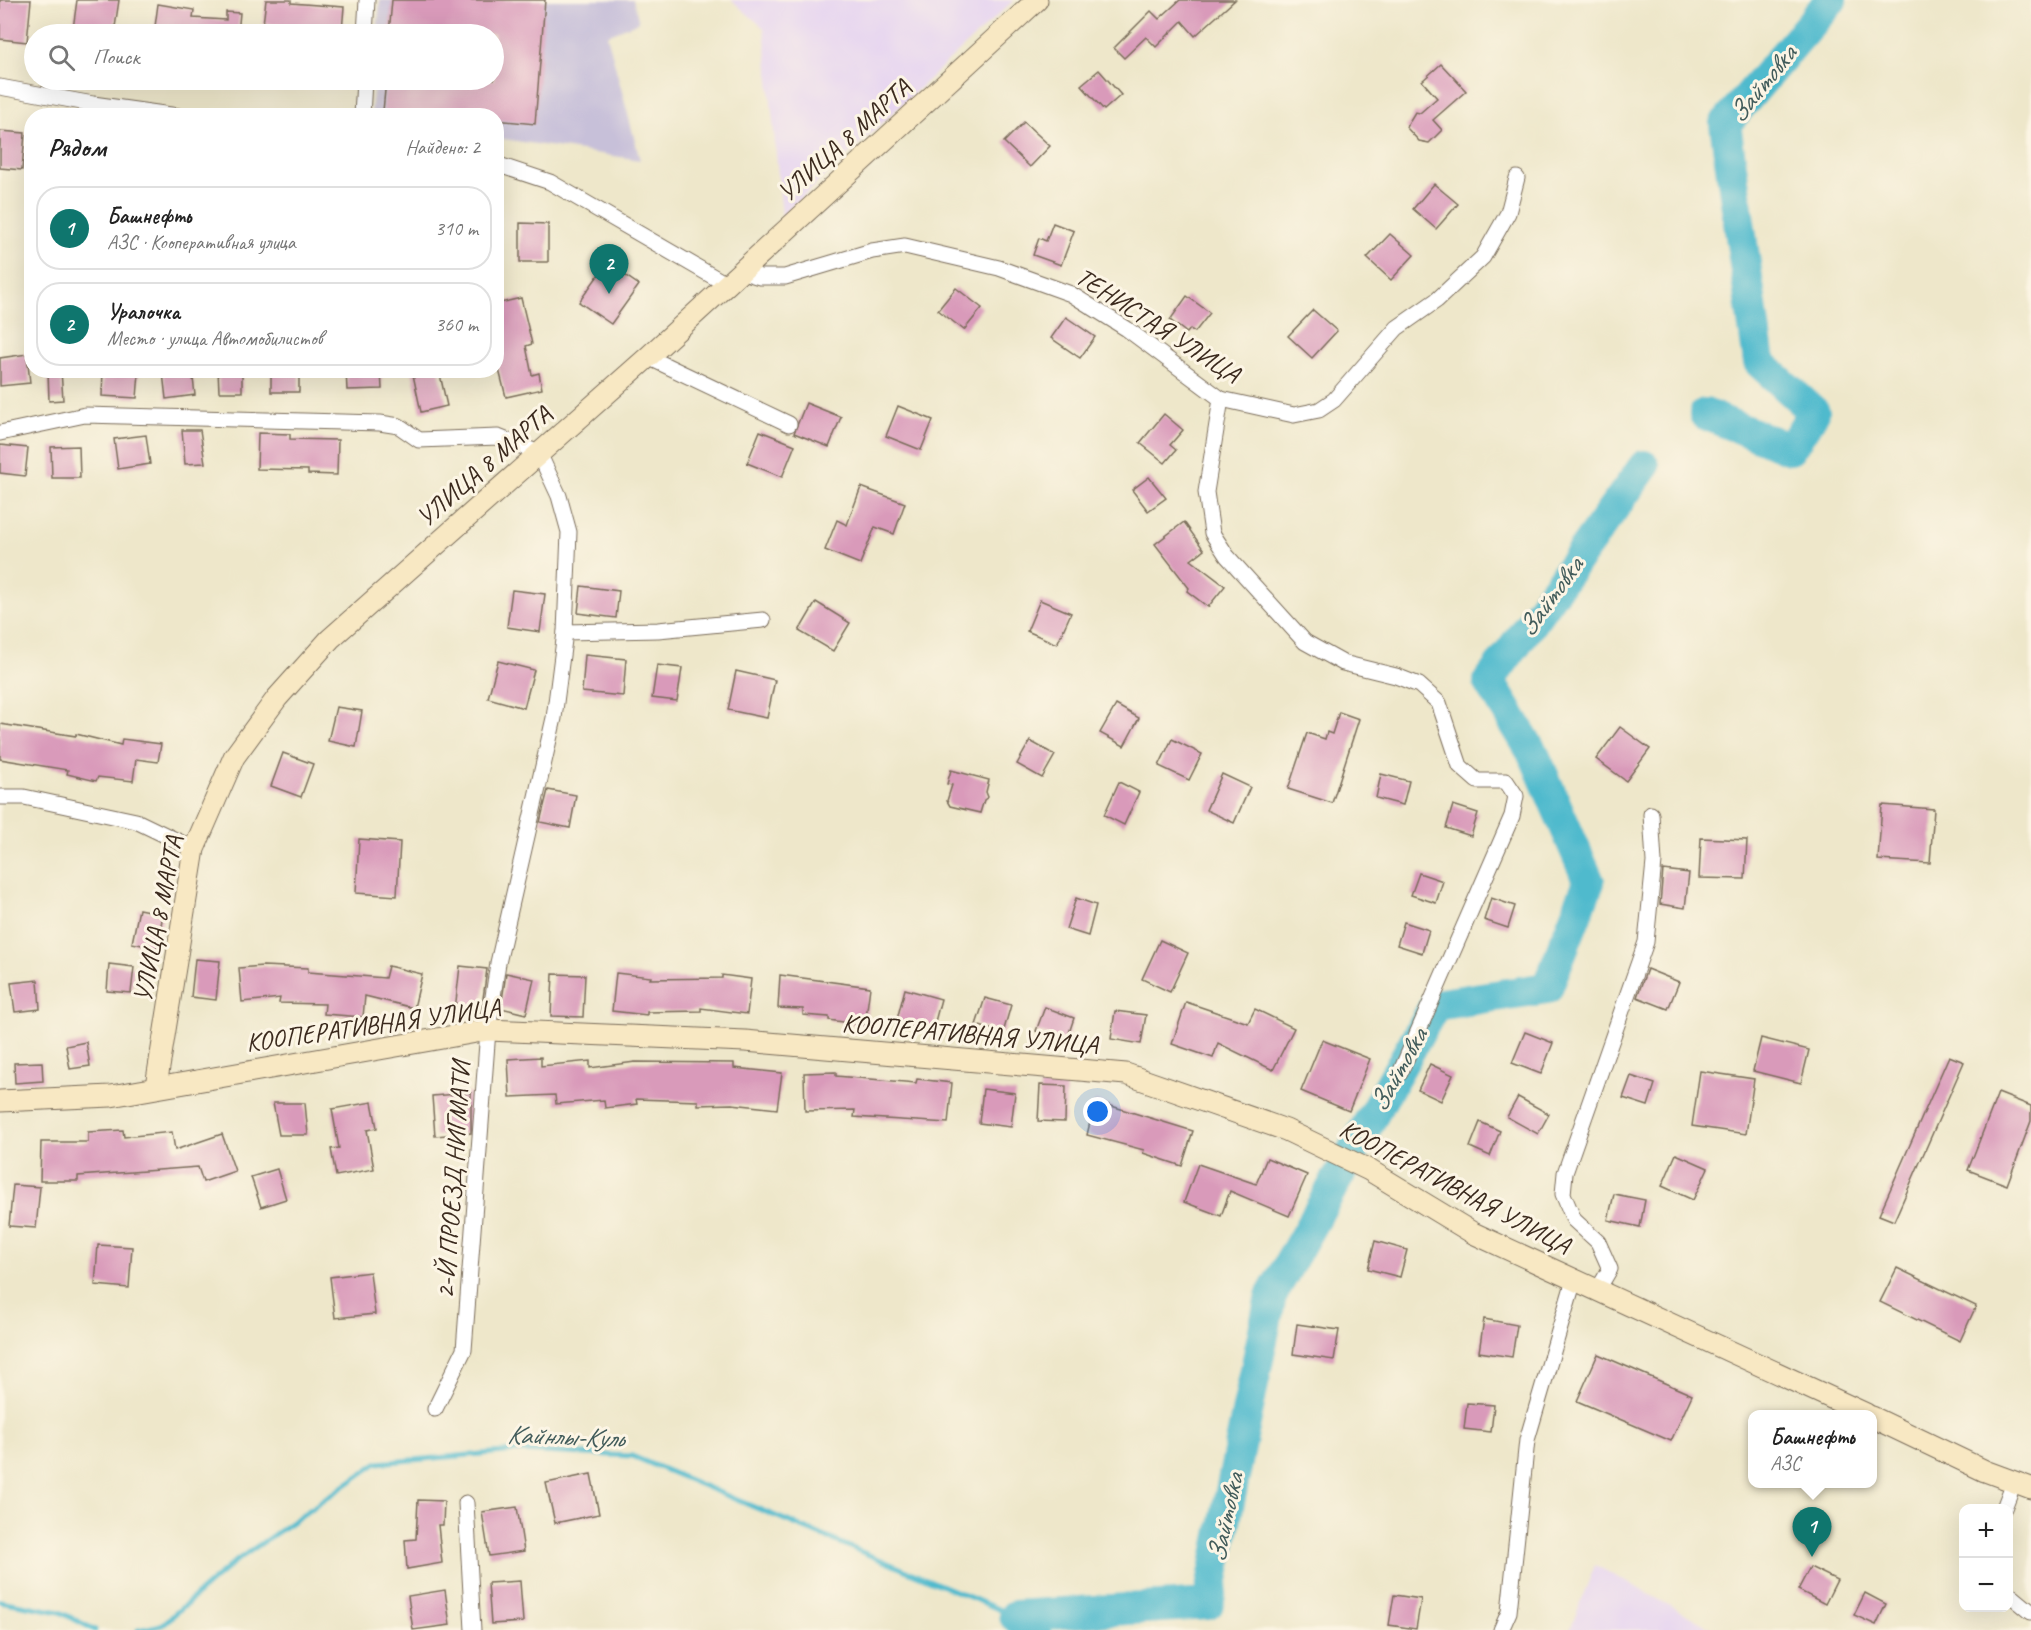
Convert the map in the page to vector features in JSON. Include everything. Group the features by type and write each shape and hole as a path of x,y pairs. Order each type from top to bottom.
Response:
{"main road":[{"name":"УЛИЦА 8 МАРТА","path":"156,1086 194,849 234,758 277,698 330,639 648,357 1036,0"},
{"name":"КООПЕРАТИВНАЯ УЛИЦА","path":"0,1101 111,1096 156,1086 488,1030 745,1041 1126,1074 1286,1130 1369,1170 1473,1233 1858,1410"},
{"path":"1877,1419 1985,1471 2023,1485"}],"street":[{"path":"366,24 367,0"},
{"path":"0,87 121,108"},
{"path":"362,108 363,90"},
{"name":"ТЕНИСТАЯ УЛИЦА","path":"504,167 549,182 733,278 785,278 872,251 905,246 999,268 1071,294 1127,329 1221,399 1294,415 1319,410 1334,400 1397,328 1437,300 1483,258 1508,213 1517,178"},
{"path":"648,357 789,424"},
{"path":"1221,399 1206,492 1212,533 1227,556 1305,642 1342,663 1396,676 1425,691 1439,703 1460,766 1477,781 1506,781 1516,796 1512,816 1400,1073"},
{"path":"0,433 85,416 380,423 399,426 419,440 498,437 539,453"},
{"name":"2-Й ПРОЕЗД НИГМАТИ","path":"435,1409 464,1350 488,1030 498,963 554,718 565,632 569,532 559,496 539,453"},
{"path":"565,632 658,630 763,620"},
{"path":"0,797 24,797 136,820 194,849"},
{"path":"1597,1291 1610,1269 1598,1242 1574,1220 1563,1194 1565,1173 1646,942 1654,862 1651,814"},
{"path":"1501,1630 1509,1612 1527,1440 1574,1280"},
{"path":"2008,1504 2023,1485"},
{"path":"466,1503 472,1630"},
{"path":"2013,1597 2031,1612"}],"shaded area":[{"path":"380,0 633,0 639,22 607,35 640,160 504,139 504,108 372,108 373,90 504,90 504,24 378,24"},
{"path":"731,0 1014,0 782,216 764,28"},
{"path":"1595,1565 1715,1630 1570,1630"}],"building":[{"path":"0,0 31,0 29,24 24,24 24,42 0,39"},
{"path":"77,0 119,0 115,24 74,24"},
{"path":"266,0 291,0 291,3 344,7 343,24 263,24"},
{"path":"392,0 545,0 535,124 504,121 504,108 383,108 385,90 504,90 504,24 390,24"},
{"path":"1180,0 1235,0 1195,36 1182,21 1156,47 1146,37 1124,58 1114,48 1151,11 1159,19"},
{"path":"158,4 194,10 193,18 226,20 226,12 240,13 239,24 155,24"},
{"path":"1441,64 1466,91 1433,120 1442,130 1429,143 1419,141 1406,127 1415,112 1420,113 1437,98 1422,81"},
{"path":"1099,70 1121,95 1104,110 1081,85"},
{"path":"1024,122 1050,146 1030,167 1004,142"},
{"path":"0,131 24,133 22,170 0,168"},
{"path":"1434,184 1458,204 1436,229 1413,209"},
{"path":"520,223 548,224 548,262 520,262"},
{"path":"1053,223 1074,231 1061,265 1033,255 1039,238 1046,241"},
{"path":"1390,234 1414,255 1391,280 1367,258"},
{"path":"607,263 639,285 611,324 579,302"},
{"path":"956,288 982,308 964,330 938,310"},
{"path":"1187,296 1210,313 1195,332 1190,329 1187,333 1170,320"},
{"path":"521,298 532,344 526,346 532,375 539,373 542,389 506,397 501,378 504,378 504,302"},
{"path":"1313,310 1337,331 1312,358 1288,336"},
{"path":"1066,317 1095,337 1080,358 1051,338"},
{"path":"24,354 24,378 29,378 30,383 0,386 0,358"},
{"path":"48,378 62,378 63,400 49,401"},
{"path":"103,378 139,378 137,398 102,396"},
{"path":"164,378 193,378 195,395 166,399"},
{"path":"218,378 242,378 242,392 219,392"},
{"path":"271,378 299,378 299,392 271,392"},
{"path":"346,378 381,378 382,389 347,390"},
{"path":"414,378 441,378 447,406 421,412"},
{"path":"806,403 841,417 829,447 794,433"},
{"path":"898,406 933,420 921,450 886,436"},
{"path":"1164,414 1183,430 1170,445 1176,450 1165,463 1140,443"},
{"path":"182,430 200,430 205,463 185,464"},
{"path":"760,431 795,445 782,477 747,463"},
{"path":"258,433 290,434 290,439 338,440 337,475 308,474 308,470 257,469"},
{"path":"146,435 150,464 118,469 114,439"},
{"path":"0,445 28,448 25,476 0,473"},
{"path":"79,446 80,478 52,478 51,447"},
{"path":"1149,477 1166,498 1148,511 1132,490"},
{"path":"861,487 905,503 894,534 875,527 860,564 825,550 837,520 847,525"},
{"path":"1184,522 1204,550 1191,560 1225,586 1208,607 1187,591 1189,588 1155,544"},
{"path":"581,586 619,591 616,618 578,613"},
{"path":"512,590 545,594 540,632 507,627"},
{"path":"1040,600 1071,613 1057,644 1027,631"},
{"path":"816,602 850,623 833,651 799,631"},
{"path":"585,655 626,659 623,696 582,692"},
{"path":"498,661 534,670 524,708 488,698"},
{"path":"657,665 682,668 677,701 652,698"},
{"path":"736,671 775,680 767,718 728,710"},
{"path":"1116,705 1139,718 1124,746 1100,733"},
{"path":"336,707 362,711 356,747 328,741"},
{"path":"1339,712 1359,719 1332,803 1288,789 1307,733 1325,739 1327,732 1332,734"},
{"path":"0,724 76,736 76,734 121,745 122,739 161,744 158,762 136,759 133,781 98,777 96,781 67,774 68,770 0,759"},
{"path":"1620,727 1650,749 1626,781 1596,759"},
{"path":"1172,739 1202,754 1189,780 1159,766"},
{"path":"1030,741 1055,755 1042,778 1017,764"},
{"path":"283,753 313,764 301,797 271,786"},
{"path":"951,770 989,780 986,792 988,797 984,800 980,813 950,806 947,801 952,785 947,784"},
{"path":"1222,774 1250,787 1234,823 1206,810"},
{"path":"1381,774 1409,781 1403,805 1376,798"},
{"path":"1119,782 1139,792 1124,825 1104,815"},
{"path":"548,790 576,795 570,828 540,822"},
{"path":"1453,805 1478,813 1471,836 1446,828"},
{"path":"1882,805 1934,809 1930,863 1878,860"},
{"path":"1701,838 1747,840 1745,879 1699,878"},
{"path":"359,839 400,842 397,896 356,893"},
{"path":"1663,870 1689,873 1685,908 1660,904"},
{"path":"1419,873 1443,881 1436,903 1411,895"},
{"path":"1076,898 1096,905 1088,936 1066,929"},
{"path":"1491,898 1515,906 1508,928 1484,920"},
{"path":"139,909 163,914 157,948 132,943"},
{"path":"1404,922 1429,930 1422,953 1397,945"},
{"path":"1160,940 1188,953 1170,992 1142,979"},
{"path":"195,959 220,961 216,1000 191,997"},
{"path":"109,964 134,967 131,993 107,991"},
{"path":"263,966 308,968 308,972 385,978 388,966 422,974 414,1008 365,996 363,1017 324,1014 325,1004 279,1003 280,998 242,1002 239,968"},
{"path":"460,966 487,969 481,1013 455,1010"},
{"path":"1647,969 1679,982 1668,1009 1637,997"},
{"path":"506,973 534,979 526,1014 501,1008"},
{"path":"616,973 651,977 650,979 722,978 722,975 751,979 747,1014 701,1008 701,1011 647,1012 647,1015 612,1011"},
{"path":"553,974 585,975 583,1017 551,1016"},
{"path":"780,975 870,987 865,1025 829,1020 829,1017 803,1015 803,1009 778,1008"},
{"path":"38,980 40,1009 15,1012 11,983"},
{"path":"905,989 941,999 932,1033 896,1023"},
{"path":"985,998 1011,1005 1003,1033 976,1025"},
{"path":"1186,1002 1248,1023 1255,1009 1294,1028 1273,1070 1218,1043 1213,1058 1172,1044"},
{"path":"1045,1007 1074,1018 1066,1042 1036,1031"},
{"path":"1115,1011 1146,1015 1141,1044 1111,1039"},
{"path":"1525,1032 1553,1043 1541,1074 1512,1063"},
{"path":"1761,1038 1809,1050 1801,1083 1753,1071"},
{"path":"1322,1040 1370,1059 1349,1111 1301,1091"},
{"path":"86,1042 90,1066 70,1069 66,1046"},
{"path":"1949,1056 1964,1062 1894,1221 1879,1215"},
{"path":"541,1057 541,1066 590,1061 590,1068 635,1062 734,1063 734,1068 782,1073 777,1109 732,1104 698,1105 698,1101 636,1099 637,1104 605,1108 604,1100 556,1104 555,1095 510,1097 508,1059"},
{"path":"42,1062 43,1081 15,1083 14,1063"},
{"path":"1430,1064 1453,1075 1441,1101 1418,1090"},
{"path":"1700,1071 1754,1079 1746,1134 1692,1126"},
{"path":"836,1072 836,1076 916,1083 917,1079 952,1083 948,1123 854,1117 855,1110 805,1111 804,1073"},
{"path":"1631,1076 1655,1084 1648,1106 1623,1098"},
{"path":"1040,1085 1066,1086 1065,1122 1038,1121"},
{"path":"983,1089 1015,1093 1011,1127 979,1123"},
{"path":"471,1093 471,1133 435,1136 432,1096"},
{"path":"1998,1093 2031,1106 2031,1121 2007,1185 1968,1170"},
{"path":"1518,1097 1549,1114 1538,1134 1507,1117"},
{"path":"1095,1101 1193,1131 1182,1166 1143,1153 1144,1150 1087,1135"},
{"path":"372,1102 377,1128 367,1130 374,1169 336,1176 331,1149 339,1148 332,1109"},
{"path":"273,1103 305,1103 308,1135 279,1135"},
{"path":"1480,1122 1500,1131 1490,1156 1470,1147"},
{"path":"123,1130 124,1137 172,1132 175,1150 222,1134 235,1171 203,1182 198,1167 78,1176 78,1181 40,1181 41,1142 88,1142 88,1132"},
{"path":"1676,1154 1708,1168 1693,1200 1662,1186"},
{"path":"1267,1158 1307,1175 1289,1216 1230,1191 1221,1216 1184,1202 1198,1164 1256,1184"},
{"path":"277,1169 286,1199 261,1207 251,1177"},
{"path":"13,1185 40,1187 36,1228 9,1226"},
{"path":"1614,1194 1645,1200 1640,1227 1608,1220"},
{"path":"1375,1241 1407,1250 1400,1277 1368,1269"},
{"path":"98,1245 132,1247 129,1288 95,1285"},
{"path":"1897,1268 1976,1306 1960,1341 1880,1302"},
{"path":"370,1272 375,1314 335,1318 330,1277"},
{"path":"1484,1319 1517,1325 1512,1357 1479,1352"},
{"path":"1297,1324 1339,1330 1334,1360 1293,1354"},
{"path":"1598,1354 1692,1395 1671,1441 1577,1401"},
{"path":"1467,1403 1494,1405 1491,1432 1464,1429"},
{"path":"591,1474 599,1514 555,1523 546,1483"},
{"path":"418,1500 444,1501 443,1525 438,1525 442,1563 407,1569 405,1540 416,1539"},
{"path":"517,1507 524,1551 489,1556 482,1512"},
{"path":"1810,1567 1837,1580 1825,1604 1798,1590"},
{"path":"520,1581 523,1622 491,1624 488,1583"},
{"path":"445,1590 450,1625 413,1630 408,1596"},
{"path":"1865,1593 1886,1604 1876,1625 1854,1615"},
{"path":"1394,1595 1421,1599 1416,1629 1389,1625"}],"waterway":[{"name":"Зайтовка","path":"1705,414 1790,449 1814,412 1759,362 1725,124 1831,0"},
{"name":"Зайтовка","path":"1035,1630 1015,1616 1208,1604 1271,1296 1435,1005 1547,988 1589,882 1535,757 1489,681 1644,466"},
{"name":"Кайнлы-Куль","path":"138,1630 162,1625 233,1563 377,1463 516,1451 632,1456 1015,1616"},
{"name":"Кайнлы-Куль","path":"0,1601 60,1612 95,1630"}],"place":[{"name":"Уралочка","path":"609,294"},
{"name":"Башнефть","path":"1812,1557"}]}
